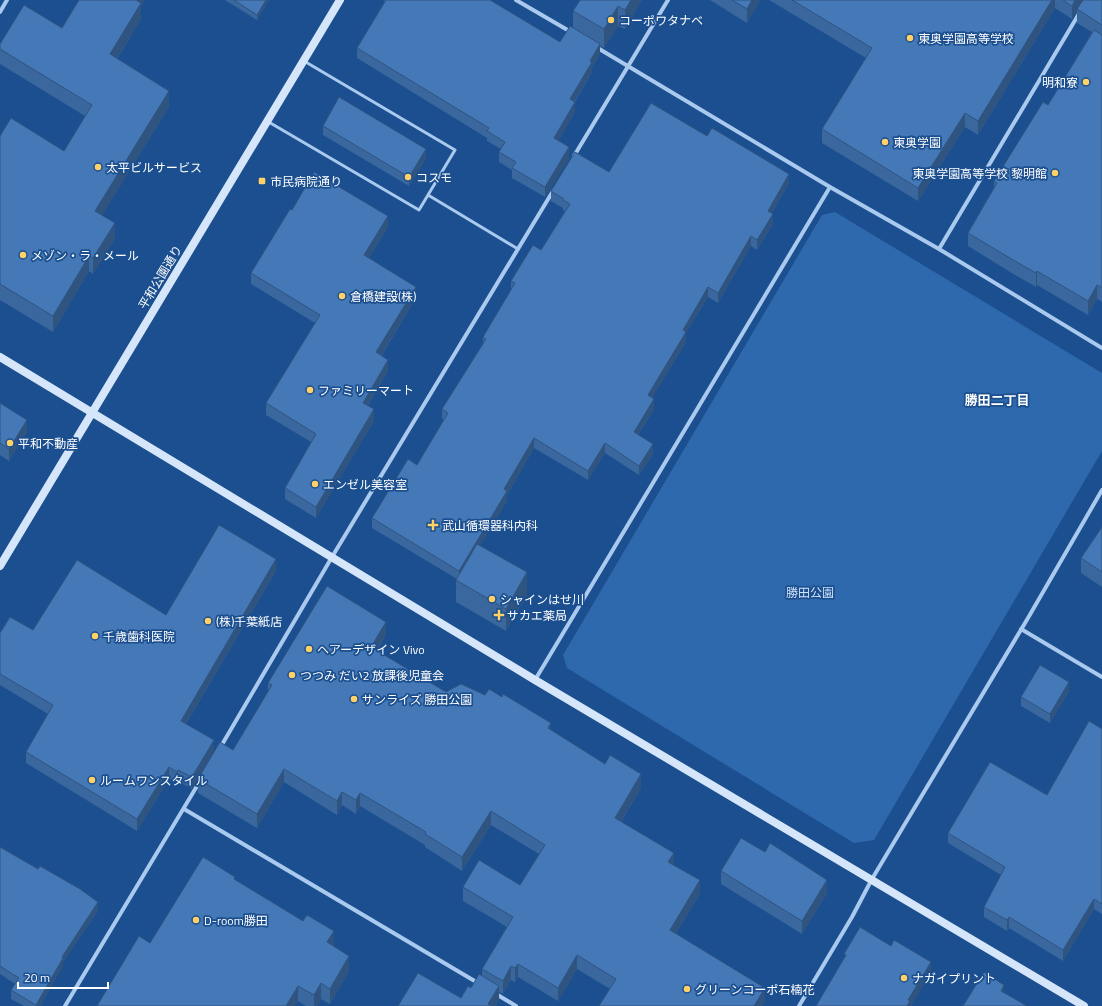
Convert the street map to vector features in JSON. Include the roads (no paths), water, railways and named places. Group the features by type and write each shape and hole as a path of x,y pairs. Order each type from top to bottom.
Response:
{"street":[{"path":"0,12 7,0"},
{"name":"平和公園通り","path":"0,566 340,0"},
{"path":"516,0 576,35"},
{"path":"570,163 668,0"},
{"path":"939,249 1083,7"},
{"path":"589,43 830,187 939,249 1102,348"},
{"path":"535,680 830,187"},
{"path":"216,754 332,557 554,190"},
{"path":"0,357 535,680 1084,1006"},
{"path":"799,1006 1102,490"},
{"path":"1021,629 1102,677"},
{"path":"65,1006 204,775"},
{"path":"184,809 482,986"},
{"path":"489,990 516,1006"}],"lane":[{"path":"268,121 419,210 455,150 304,61"},
{"path":"428,195 518,249"}],"place":[{"name":"コーポワタナベ","path":"611,20"},
{"name":"東奥学園高等学校","path":"910,38"},
{"name":"明和寮","path":"1086,82"},
{"name":"東奥学園","path":"885,142"},
{"name":"太平ビルサービス","path":"98,167"},
{"name":"東奥学園高等学校 黎明館","path":"1055,173"},
{"name":"コスモ","path":"408,177"},
{"name":"市民病院通り","path":"262,181"},
{"name":"メゾン・ラ・メール","path":"23,255"},
{"name":"倉橋建設(株)","path":"342,296"},
{"name":"ファミリーマート","path":"310,390"},
{"name":"平和不動産","path":"10,443"},
{"name":"エンゼル美容室","path":"315,484"},
{"name":"武山循環器科内科","path":"433,525"},
{"name":"シャインはせ川","path":"492,599"},
{"name":"サカエ薬局","path":"499,615"},
{"name":"(株)千葉紙店","path":"208,621"},
{"name":"千歳歯科医院","path":"95,636"},
{"name":"ヘアーデザイン Vivo","path":"309,649"},
{"name":"つつみ だい2 放課後児童会","path":"292,675"},
{"name":"サンライズ 勝田公園","path":"354,699"},
{"name":"ルームワンスタイル","path":"92,780"},
{"name":"D-room勝田","path":"196,920"},
{"name":"ナガイプリント","path":"904,978"},
{"name":"グリーンコーポ石楠花","path":"687,989"}],"district":[{"name":"勝田二丁目","path":"997,400"}],"park label":[{"name":"勝田公園","path":"810,592"}]}
